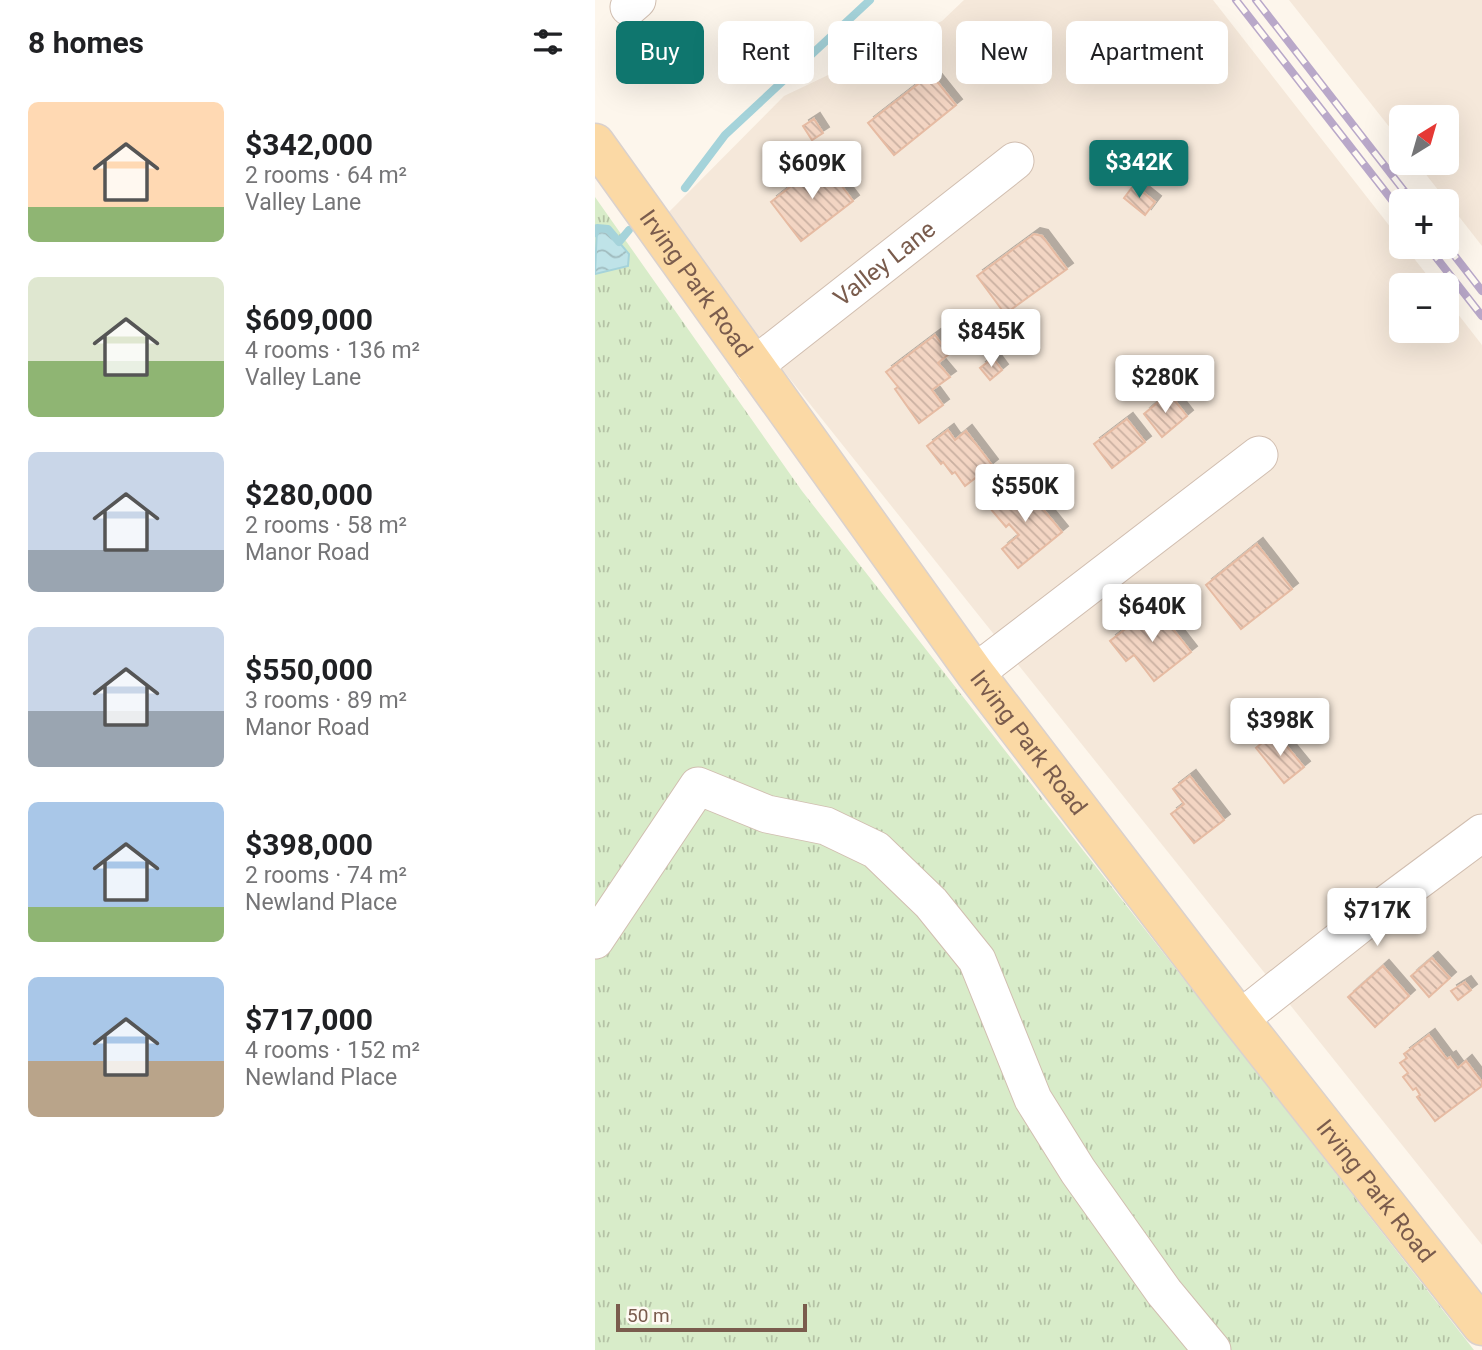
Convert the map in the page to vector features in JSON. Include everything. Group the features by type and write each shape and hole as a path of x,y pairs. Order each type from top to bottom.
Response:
{"main road":[{"name":"Irving Park Road","path":"595,143 975,673 1240,1019 1479,1316"}],"street":[{"name":"Valley Lane","path":"754,366 1015,161"},
{"path":"975,673 1259,455"},
{"path":"595,940 698,786 767,814 826,826 876,850 931,903 977,960 1033,1099 1078,1171 1164,1292 1212,1350"},
{"path":"1240,1019 1369,917 1482,834"}],"shaded area":[{"path":"964,0 1213,0 1389,225 1389,259 1414,259 1426,273 1389,273 1389,343 1459,343 1459,315 1482,345 1482,1245 662,219 784,96 828,75 828,84 942,84 942,21"},
{"path":"1289,0 1482,0 1482,246 1459,217 1459,189 1437,189 1426,175 1459,175 1459,105 1389,105 1389,127"}],"green space":[{"path":"595,197 802,491 1474,1350 595,1350"}],"water":[{"path":"597,228 608,229 629,254 628,266 595,274"}],"building":[{"path":"918,84 939,84 956,105 894,155 868,123"},
{"path":"814,119 823,133 812,140 803,126"},
{"path":"823,161 853,201 801,241 771,202"},
{"path":"1134,185 1155,202 1145,215 1124,198"},
{"path":"1034,234 1042,236 1067,269 1005,314 977,276"},
{"path":"935,335 949,354 938,363 950,377 932,390 943,405 919,423 886,372"},
{"path":"993,358 1002,370 990,380 980,368"},
{"path":"1169,393 1187,416 1162,437 1144,414"},
{"path":"1127,419 1145,442 1112,468 1094,444"},
{"path":"948,430 955,440 966,431 992,465 965,486 955,472 952,474 943,462 941,464 927,446"},
{"path":"1020,481 1062,532 1018,568 1002,549 1019,535 1009,524 1006,527 989,507"},
{"path":"1257,544 1292,589 1241,629 1206,585"},
{"path":"1155,606 1191,652 1154,681 1134,655 1126,661 1110,641"},
{"path":"1275,732 1304,767 1284,783 1256,748"},
{"path":"1190,776 1224,820 1194,843 1171,814 1184,804 1173,789"},
{"path":"1432,958 1450,978 1429,997 1411,976"},
{"path":"1383,966 1409,996 1375,1027 1348,997"},
{"path":"1465,982 1471,990 1458,1000 1451,991"},
{"path":"1429,1035 1447,1059 1450,1057 1458,1068 1466,1061 1482,1082 1482,1086 1435,1121 1417,1097 1420,1095 1416,1088 1413,1090 1403,1077 1408,1073 1400,1063 1407,1058 1404,1054"}],"waterway":[{"path":"685,188 725,135 870,0"},
{"path":"595,233 597,228 608,229 619,242 629,230"}],"railway":[{"path":"1236,0 1389,196"},
{"path":"1256,0 1403,189"},
{"path":"1437,259 1482,316"},
{"path":"1457,259 1482,291"}]}
